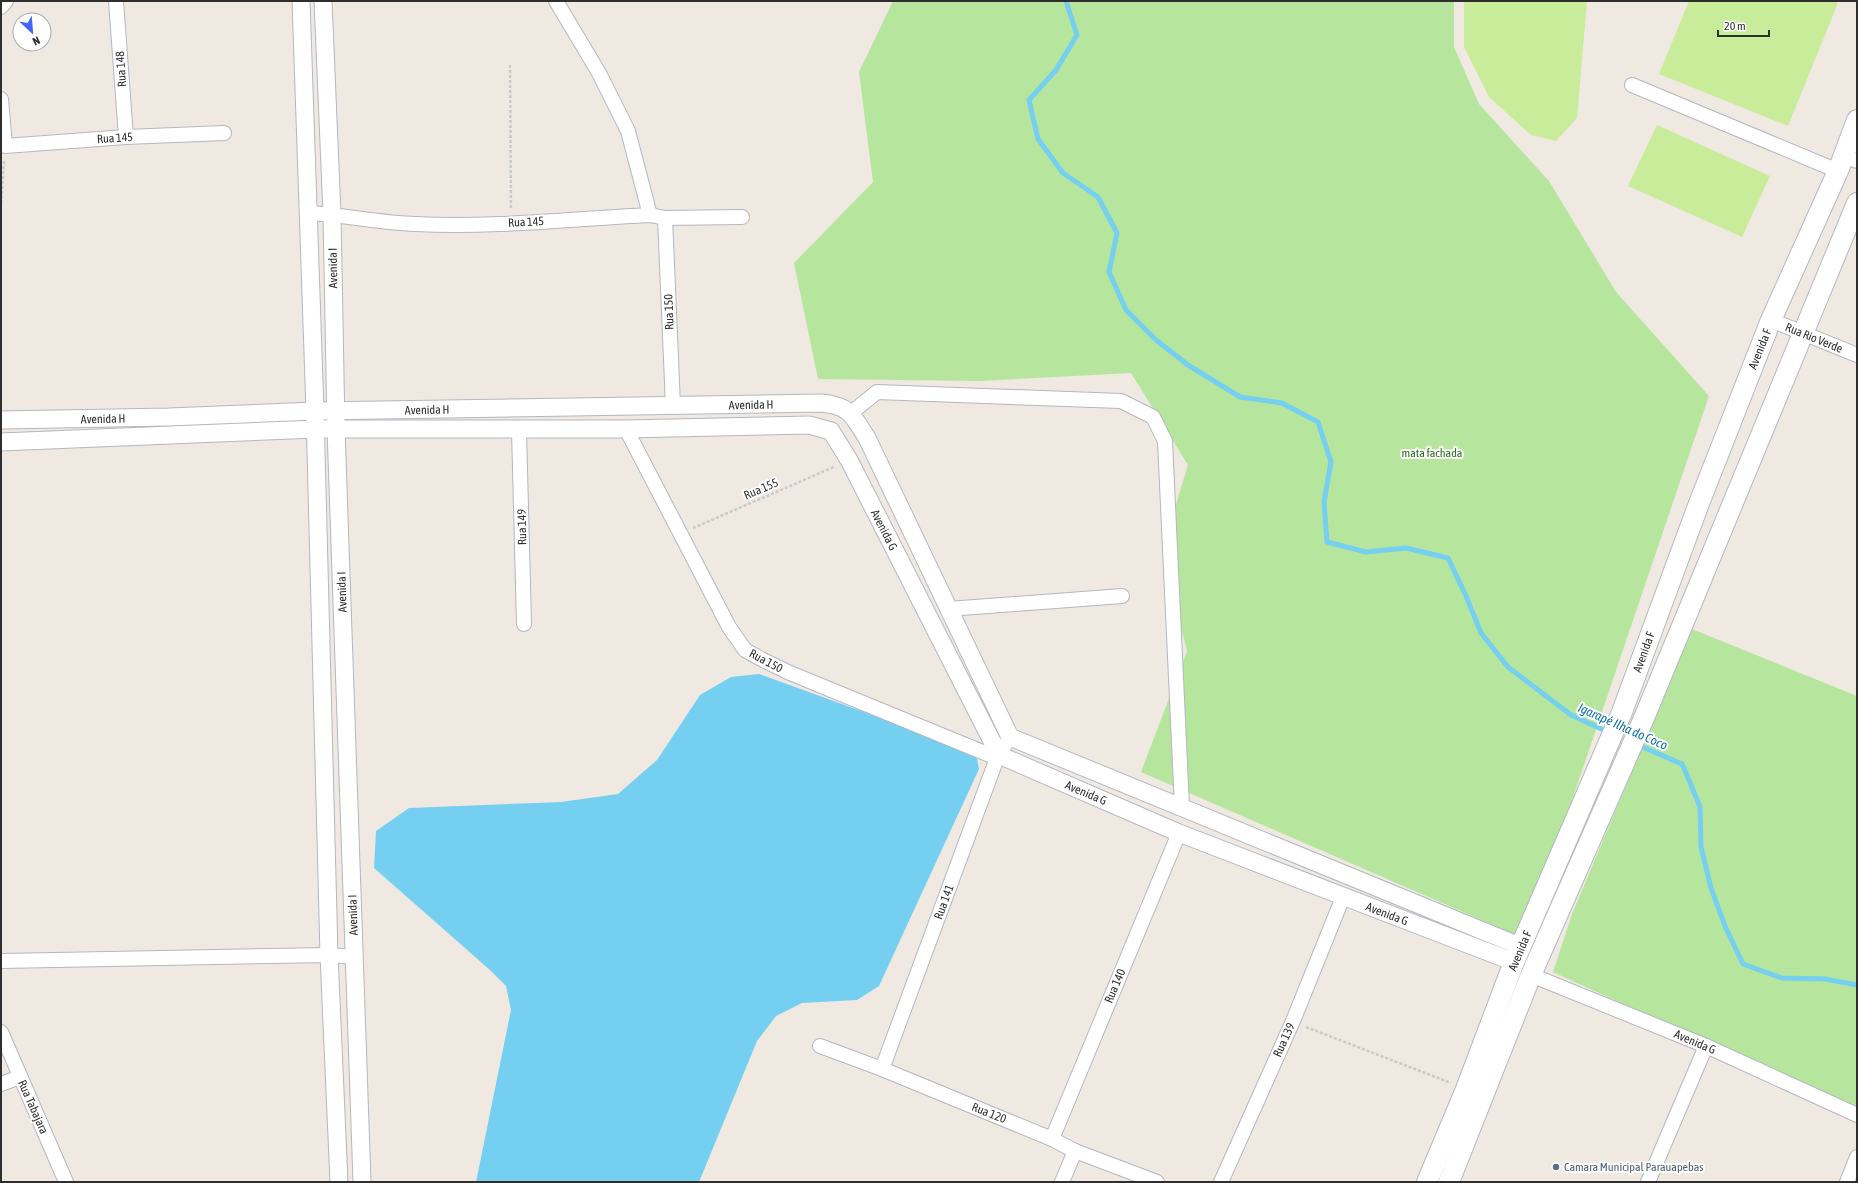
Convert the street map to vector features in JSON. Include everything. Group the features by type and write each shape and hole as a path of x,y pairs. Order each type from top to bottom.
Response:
{"main road":[{"name":"Avenida F","path":"1427,1182 1466,1089 1518,954 1601,757 1622,712 1698,506 1771,320 1846,162 1857,120"},
{"name":"Avenida F","path":"1449,1182 1531,975 1644,718 1857,203"}],"street":[{"path":"1,8 6,1"},
{"name":"Rua 148","path":"116,1 126,137"},
{"name":"Avenida I","path":"301,1 316,429 329,955 339,1182"},
{"name":"Avenida I","path":"324,1 332,214 336,429 362,1182"},
{"path":"556,1 600,73 628,131 650,215"},
{"path":"301,19 324,20"},
{"path":"1632,86 1846,162"},
{"path":"1,99 5,146"},
{"name":"Rua 145","path":"5,146 126,137 224,133"},
{"name":"Rua 145","path":"309,213 332,214 415,224 511,223 650,215 665,218 742,217"},
{"name":"Rua 150","path":"665,218 673,406"},
{"name":"Rua Rio Verde","path":"1771,320 1857,355"},
{"path":"831,431 877,392 1121,401 1153,417 1165,440 1182,807"},
{"name":"Avenida H","path":"1,420 169,417 315,411 336,412 821,403 836,405 851,413"},
{"name":"Avenida G","path":"851,413 867,438 1010,737 1182,807 1518,954"},
{"name":"Avenida H","path":"1,442 316,429 519,430 809,425 831,431"},
{"name":"Rua 150","path":"626,429 729,627 745,650 790,673 998,757"},
{"name":"Rua 149","path":"519,430 524,624"},
{"name":"Avenida G","path":"831,431 849,460 998,757 1179,833 1343,897 1518,954"},
{"path":"948,609 1122,596"},
{"name":"Rua 141","path":"882,1069 998,757 1010,737"},
{"name":"Rua 140","path":"1052,1139 1179,833"},
{"name":"Rua 139","path":"1221,1182 1293,1021 1343,897"},
{"path":"1,960 329,955 355,957"},
{"name":"Avenida G","path":"1531,975 1706,1046 1857,1115"},
{"name":"Rua Tabajara","path":"1,1032 66,1182"},
{"name":"Rua 120","path":"820,1046 882,1069 1052,1139 1075,1151 1157,1182"},
{"path":"1648,1182 1706,1046"},
{"path":"1,1084 20,1077"},
{"path":"1062,1182 1075,1151"},
{"path":"1847,1182 1857,1157"}],"path":[{"path":"510,65 511,223"},
{"path":"1,204 5,146"},
{"name":"Rua 155","path":"680,533 849,460"},
{"path":"1293,1021 1466,1089"}],"green space":[{"name":"mata fachada","path":"893,1 1454,1 1454,47 1479,104 1549,181 1616,292 1709,396 1525,939 1141,772 1187,651 1162,550 1188,465 1131,373 979,381 818,379 794,263 873,182 859,72"},
{"path":"1464,1 1587,1 1577,118 1556,141 1531,135 1489,97 1464,47"},
{"path":"1689,1 1834,1 1838,3 1788,126 1659,74"},
{"path":"1657,125 1770,176 1742,237 1628,186"},
{"path":"1692,629 1857,696 1857,1111 1553,972 1572,914"}],"water":[{"path":"759,674 971,751 977,759 979,769 879,986 857,1000 802,1003 776,1016 757,1041 699,1182 476,1182 511,1010 506,986 490,970 374,868 376,831 409,808 561,802 618,794 657,760 700,695 731,677"}],"waterway":[{"name":"Igarapé Ilha do Coco","path":"1066,1 1077,35 1056,70 1029,100 1038,139 1063,173 1098,197 1117,233 1109,272 1126,310 1156,340 1188,365 1240,397 1282,403 1318,422 1331,462 1324,502 1327,542 1366,552 1406,548 1448,558 1481,633 1508,667 1571,715 1608,732"},
{"name":"Igarapé Ilha do Coco","path":"1638,745 1682,764 1684,768 1700,807 1701,847 1711,888 1725,926 1743,964 1782,978 1825,979 1857,985"}],"place":[{"name":"Camara Municipal Parauapebas","path":"1556,1167"}]}
